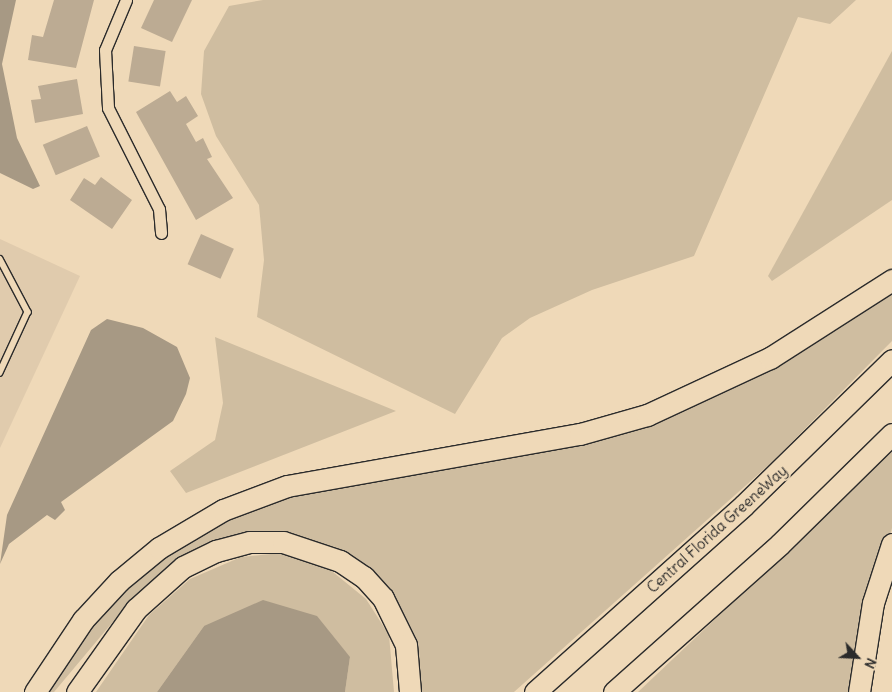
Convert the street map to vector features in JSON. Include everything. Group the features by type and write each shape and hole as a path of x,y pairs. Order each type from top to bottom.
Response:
{"highway":[{"path":"35,692 83,620 119,581 159,548 223,510 287,486 580,434 647,415 770,358 892,280"},
{"name":"Central Florida GreeneWay","path":"535,692 738,511 892,360"},
{"path":"614,692 780,544 892,434"},
{"path":"77,692 130,616 183,567 216,550 275,542 308,547 364,577 383,598 406,644 410,692"},
{"path":"859,692 874,603 892,544"}],"street":[{"path":"126,0 105,50 108,108 159,209 161,233"}],"lane":[{"path":"0,259 28,312 0,373"}],"shaded area":[{"path":"0,0 16,0 2,64 17,138 40,186 33,189 0,173"},
{"path":"263,0 856,0 830,24 798,17 694,256 592,290 530,318 502,338 455,414 257,317 264,260 259,205 216,136 201,94 204,51 229,6"},
{"path":"892,51 892,200 772,281 768,276"},
{"path":"0,239 80,276 0,448"},
{"path":"892,287 892,341 772,462 514,692 421,692 415,641 392,594 335,547 273,532 179,558 132,599 54,692 45,692 96,618 148,566 198,532 276,497 580,441"},
{"path":"107,319 143,328 177,347 190,378 186,394 173,421 61,502 65,510 55,520 47,515 9,544 0,564 7,515 91,330"},
{"path":"215,337 396,411 186,493 170,471 215,440 223,403"},
{"path":"892,452 892,528 854,692 638,692"},
{"path":"280,553 328,568 366,599 389,635 394,692 345,692 350,657 204,626 157,692 96,692 149,615 190,579 241,557"},
{"path":"263,600 317,616 350,657 345,692 157,692 204,626"}],"building":[{"path":"54,0 94,0 76,68 28,60 32,35 43,37"},
{"path":"154,0 192,0 172,42 141,28"},
{"path":"134,46 166,51 160,87 128,82"},
{"path":"77,79 83,114 35,123 31,100 41,99 38,86"},
{"path":"170,91 177,102 186,96 198,116 186,124 196,142 203,138 212,157 207,159 233,198 196,220 136,112"},
{"path":"87,126 100,156 56,175 43,145"},
{"path":"101,177 132,200 112,229 70,200 84,178 95,185"},
{"path":"201,234 234,249 220,279 188,264"}]}
